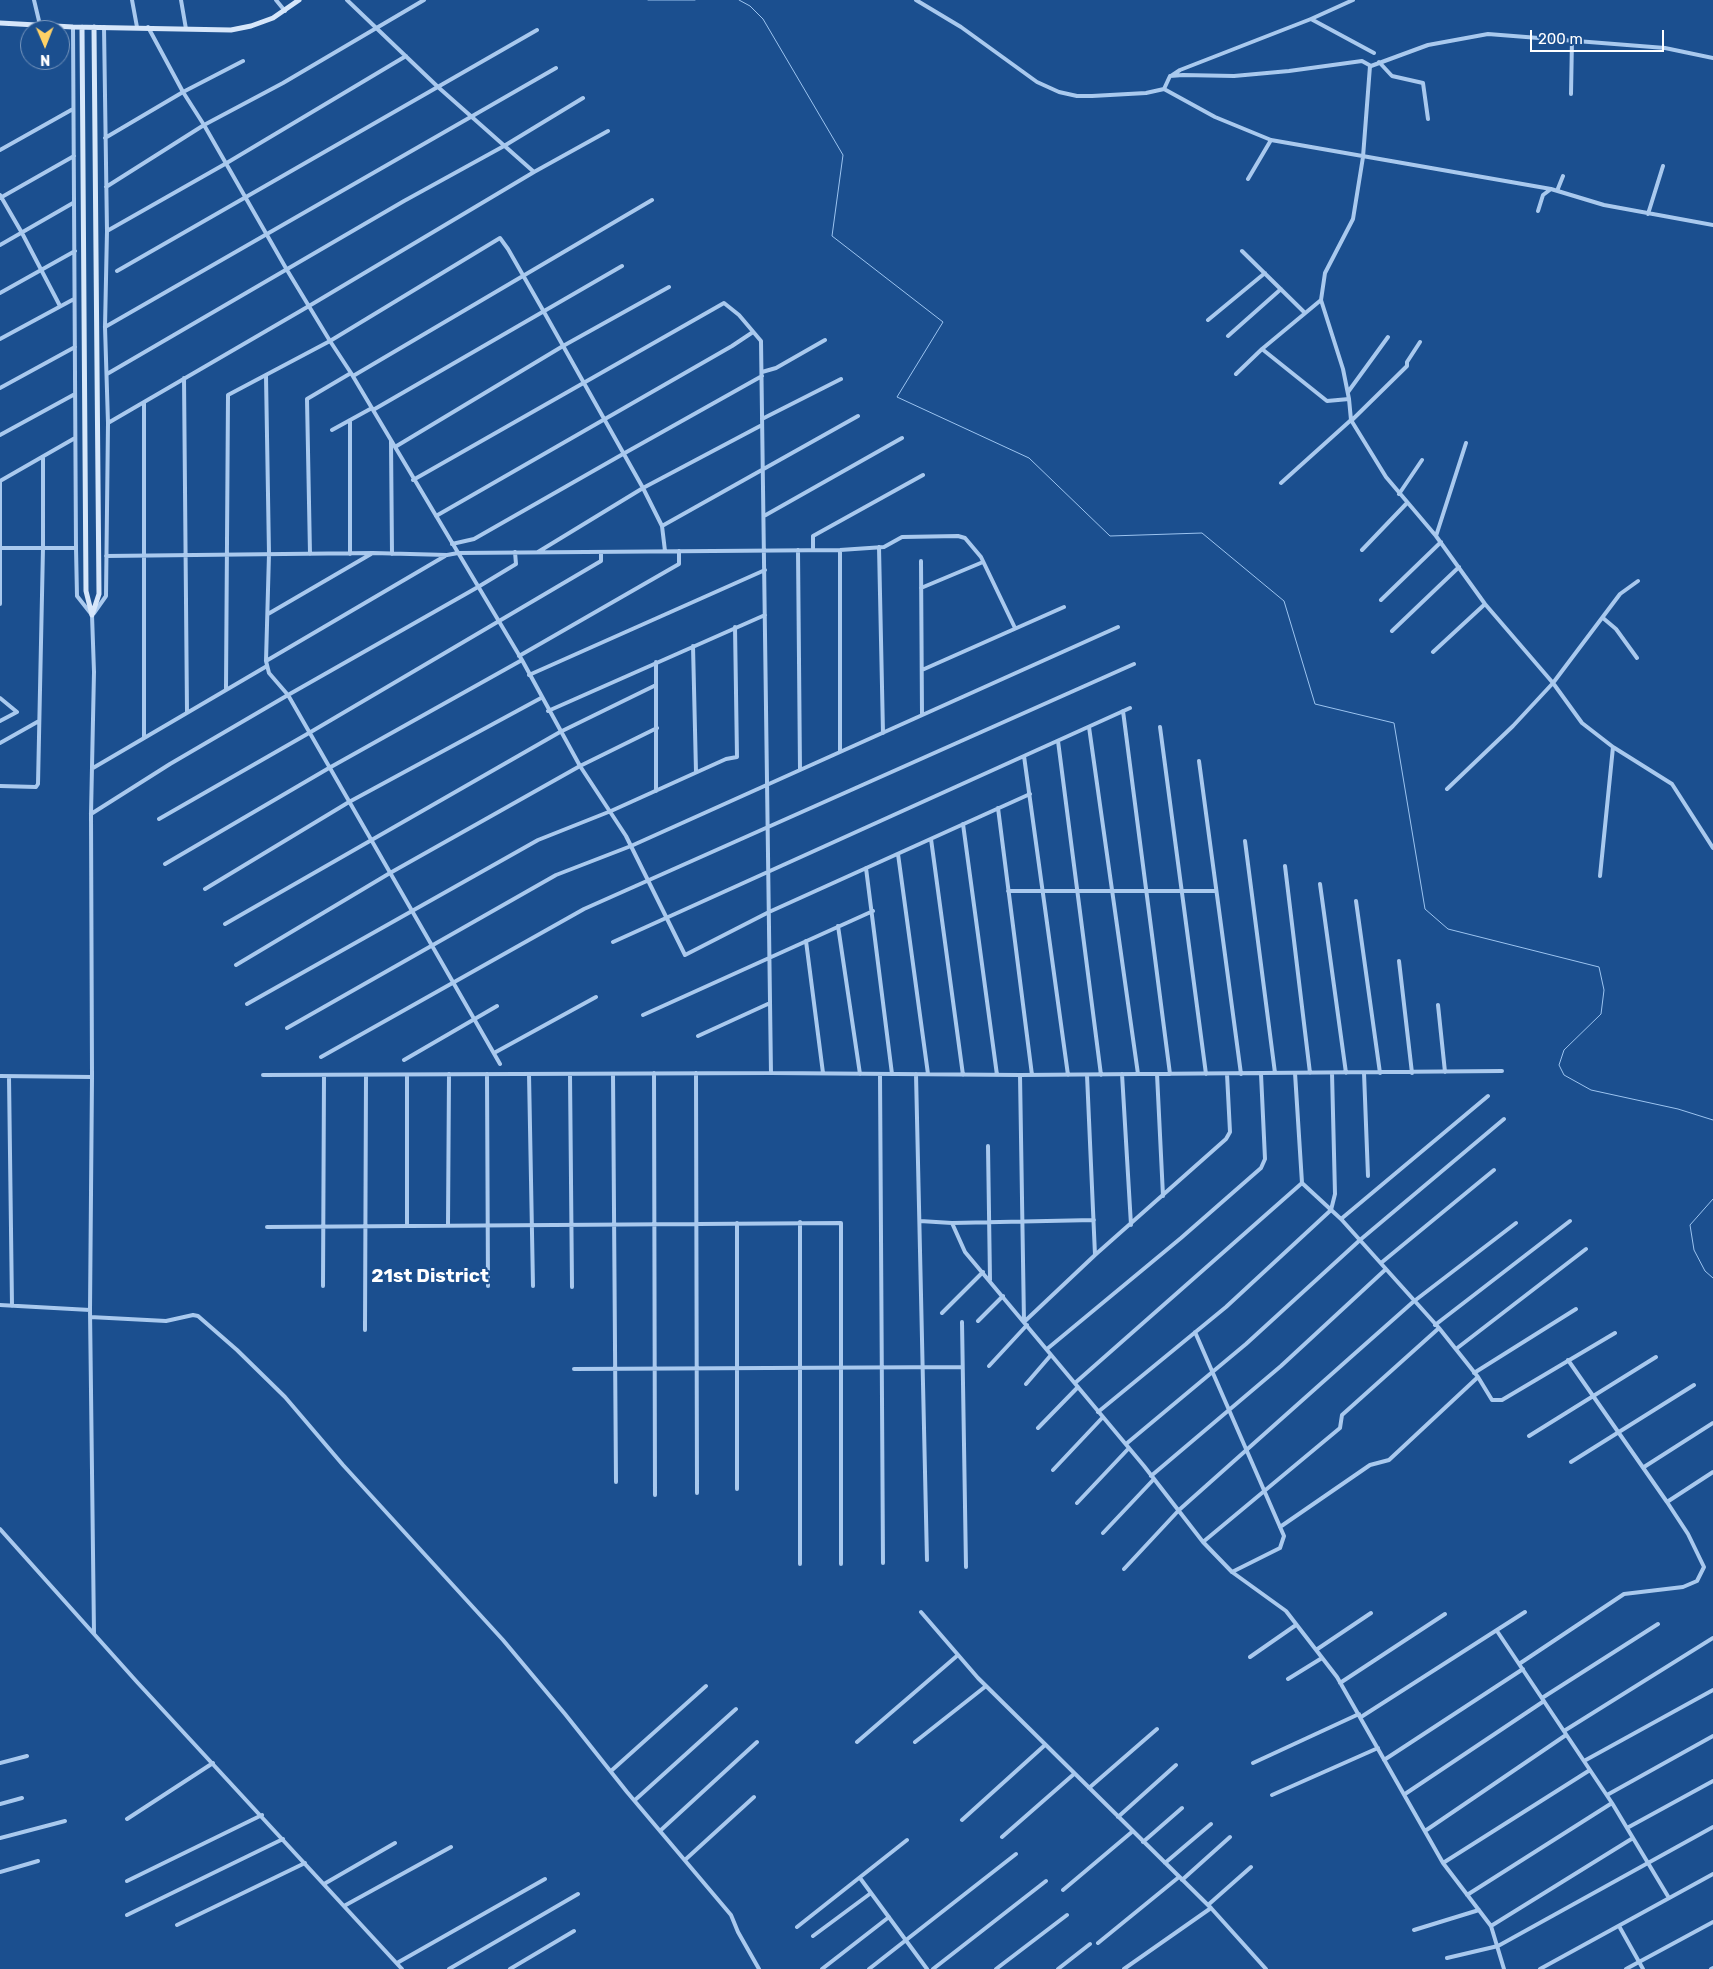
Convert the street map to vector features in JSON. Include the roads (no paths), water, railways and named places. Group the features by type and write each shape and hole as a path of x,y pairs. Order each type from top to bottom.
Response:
{"street":[{"path":"34,0 39,20"},
{"path":"132,0 137,27"},
{"path":"181,0 186,29"},
{"path":"276,0 285,11"},
{"path":"70,27 231,30 259,23 285,11 299,0"},
{"path":"347,0 438,87 534,172"},
{"path":"106,187 204,125 283,83 424,0"},
{"path":"916,0 961,27 1037,82 1059,92 1077,96 1092,96 1146,93 1164,89 1215,116 1271,140 1557,190 1604,205 1713,225"},
{"path":"1164,89 1170,76 1180,70 1311,19 1353,0"},
{"path":"1311,19 1374,53"},
{"path":"0,23 20,24"},
{"path":"73,27 76,548 78,596 92,615"},
{"path":"82,27 86,590 92,615 94,672 91,814 92,1077 90,1310 94,1633"},
{"path":"92,615 99,594 94,27"},
{"path":"92,615 106,596 108,423 105,327 107,231 104,27"},
{"path":"148,27 183,92 204,125 286,270 352,375 499,622 580,766 611,811 631,846 685,955 769,912 1030,794"},
{"path":"117,271 537,30"},
{"path":"1370,66 1428,46 1488,34 1666,48 1713,58"},
{"path":"1571,94 1572,40"},
{"path":"107,231 225,164 406,56"},
{"path":"1170,76 1234,76 1289,71 1364,60 1370,66 1363,157 1353,219 1325,273 1321,300 1348,392 1351,421 1386,477 1441,542 1485,604 1553,683 1582,724 1672,784 1713,848"},
{"path":"105,138 183,92 243,61"},
{"path":"1379,62 1392,76 1423,83 1428,119"},
{"path":"105,327 556,68"},
{"path":"107,374 404,201 504,146 583,98"},
{"path":"0,150 73,109"},
{"path":"108,423 310,306 534,172 608,131"},
{"path":"1248,179 1271,140"},
{"path":"60,306 22,233 0,197 74,156"},
{"path":"1648,214 1663,166"},
{"path":"1557,190 1563,176"},
{"path":"1538,211 1543,195 1551,189"},
{"path":"310,554 307,399 352,375 652,200"},
{"path":"0,245 73,204"},
{"path":"226,689 228,395 330,342 500,238 643,488 662,526 665,551"},
{"path":"0,293 75,251"},
{"path":"1242,251 1305,313"},
{"path":"332,430 544,312 622,266"},
{"path":"1208,320 1265,272"},
{"path":"395,447 563,346 668,287"},
{"path":"1228,336 1281,289"},
{"path":"0,339 74,299"},
{"path":"1236,374 1262,349 1321,300"},
{"path":"413,480 724,303 739,315 761,341 771,1073"},
{"path":"436,516 753,332"},
{"path":"1348,392 1388,337"},
{"path":"452,544 474,539 824,340"},
{"path":"1281,483 1351,421 1404,370 1420,342"},
{"path":"0,388 75,347"},
{"path":"1262,349 1327,401 1349,400"},
{"path":"266,376 269,554 266,664 269,673 288,695 500,1064"},
{"path":"184,378 187,712"},
{"path":"762,419 841,379"},
{"path":"0,435 75,394"},
{"path":"144,402 144,737"},
{"path":"662,526 858,416"},
{"path":"350,420 350,554"},
{"path":"538,552 643,488 762,425"},
{"path":"0,604 0,481 76,438"},
{"path":"764,516 902,438"},
{"path":"391,441 392,554"},
{"path":"1436,536 1466,443"},
{"path":"0,786 36,787 38,784 43,458"},
{"path":"1399,494 1422,460"},
{"path":"813,550 814,536 923,475"},
{"path":"1362,550 1407,503"},
{"path":"106,556 373,553 446,555 515,552 840,550 884,547 902,537 958,536 965,538 983,562 1015,628"},
{"path":"1381,600 1441,542"},
{"path":"879,547 882,733"},
{"path":"0,548 76,548"},
{"path":"798,550 800,770"},
{"path":"840,550 840,752"},
{"path":"165,864 679,564 679,551"},
{"path":"91,814 170,764 516,564 515,552"},
{"path":"158,819 309,733 601,561 601,552"},
{"path":"268,614 373,553"},
{"path":"93,768 446,555"},
{"path":"921,561 922,715"},
{"path":"920,588 983,562"},
{"path":"1392,632 1459,567"},
{"path":"529,675 765,570"},
{"path":"1447,789 1513,726 1553,683 1620,594 1638,581"},
{"path":"1433,652 1485,604"},
{"path":"922,670 1064,607"},
{"path":"548,711 765,615"},
{"path":"1602,618 1616,629 1637,658"},
{"path":"247,1004 538,840 611,811 726,759 737,757 735,627"},
{"path":"287,1028 556,875 631,846 1118,627"},
{"path":"693,646 696,772"},
{"path":"656,662 656,791"},
{"path":"321,1057 454,984 498,956 584,909 1134,664"},
{"path":"225,924 560,732 656,685"},
{"path":"0,698 17,712 0,721"},
{"path":"205,888 349,802 541,698"},
{"path":"613,942 1130,708"},
{"path":"1123,711 1170,1074"},
{"path":"0,743 40,721"},
{"path":"1160,726 1206,1074"},
{"path":"1089,727 1138,1074"},
{"path":"236,965 390,873 580,766 657,728"},
{"path":"1058,741 1101,1074"},
{"path":"1600,876 1614,746"},
{"path":"1024,756 1068,1075"},
{"path":"1199,761 1241,1074"},
{"path":"998,808 1032,1075"},
{"path":"963,824 997,1075"},
{"path":"931,839 963,1074"},
{"path":"1245,841 1275,1074"},
{"path":"898,854 928,1074"},
{"path":"1285,866 1310,1073"},
{"path":"866,868 892,1074"},
{"path":"1320,884 1346,1073"},
{"path":"1008,891 1216,891"},
{"path":"1356,901 1380,1073"},
{"path":"643,1015 872,911"},
{"path":"838,926 860,1074"},
{"path":"806,941 823,1073"},
{"path":"1399,961 1412,1072"},
{"path":"494,1053 596,997"},
{"path":"698,1036 770,1003"},
{"path":"1438,1004 1445,1072"},
{"path":"404,1060 497,1006"},
{"path":"263,1075 823,1073 1068,1075 1502,1071"},
{"path":"654,1073 655,1495"},
{"path":"696,1073 697,1493"},
{"path":"1295,1073 1302,1183 1341,1219 1413,1302 1437,1326 1474,1372 1492,1400 1502,1400 1615,1333"},
{"path":"1098,1412 1226,1307 1331,1210 1335,1194 1332,1073"},
{"path":"1364,1073 1368,1176"},
{"path":"407,1074 407,1226"},
{"path":"448,1074 448,1225"},
{"path":"487,1074 488,1286"},
{"path":"529,1074 533,1286"},
{"path":"570,1074 572,1287"},
{"path":"613,1074 616,1482"},
{"path":"880,1074 882,1562"},
{"path":"916,1074 927,1560"},
{"path":"1088,1074 1095,1255"},
{"path":"1122,1074 1131,1224"},
{"path":"1157,1074 1163,1196"},
{"path":"989,1366 1025,1323 1095,1255 1226,1139 1230,1132 1227,1074"},
{"path":"1047,1349 1181,1238 1261,1168 1265,1159 1261,1074"},
{"path":"323,1286 324,1075"},
{"path":"364,1330 366,1075"},
{"path":"1020,1075 1025,1323"},
{"path":"0,1076 92,1077"},
{"path":"9,1076 12,1306"},
{"path":"1341,1219 1488,1096"},
{"path":"1077,1503 1127,1446 1246,1344 1360,1240 1504,1119"},
{"path":"988,1146 990,1280"},
{"path":"1381,1263 1494,1170"},
{"path":"1038,1428 1076,1385 1302,1183"},
{"path":"920,1221 952,1223 1094,1220"},
{"path":"1203,1542 1340,1428 1342,1414 1437,1326 1570,1221"},
{"path":"800,1222 800,1564"},
{"path":"267,1227 838,1222 841,1225 841,1564"},
{"path":"737,1223 737,1489"},
{"path":"952,1223 965,1252 1127,1446 1203,1542 1232,1572 1286,1611 1322,1658 1360,1716 1444,1863 1491,1926 1504,1969"},
{"path":"1124,1569 1179,1510 1413,1302 1516,1223"},
{"path":"1456,1349 1586,1249"},
{"path":"1103,1532 1153,1478 1281,1366 1386,1269"},
{"path":"942,1313 983,1272"},
{"path":"978,1321 1003,1296"},
{"path":"0,1305 90,1310"},
{"path":"1474,1372 1576,1309"},
{"path":"90,1317 166,1321 193,1315 198,1316 285,1396 343,1465 503,1640 686,1859 731,1915 738,1932 760,1969"},
{"path":"962,1322 966,1567"},
{"path":"1195,1332 1284,1536 1280,1548 1232,1572"},
{"path":"1026,1384 1051,1355"},
{"path":"1529,1436 1656,1357"},
{"path":"1519,1664 1624,1594 1683,1587 1697,1581 1704,1567 1688,1534 1667,1502 1568,1360"},
{"path":"574,1369 962,1367"},
{"path":"1280,1527 1370,1465 1389,1460 1478,1378"},
{"path":"1571,1462 1694,1385"},
{"path":"1053,1470 1103,1417"},
{"path":"1644,1467 1713,1423"},
{"path":"1667,1502 1713,1472"},
{"path":"0,1529 402,1969"},
{"path":"921,1612 986,1686 1210,1907 1266,1969"},
{"path":"1253,1764 1360,1716 1525,1612"},
{"path":"1316,1650 1371,1613"},
{"path":"1340,1683 1445,1614"},
{"path":"1405,1794 1543,1699 1658,1624"},
{"path":"1250,1656 1296,1625"},
{"path":"1497,1631 1607,1795 1668,1898"},
{"path":"1425,1831 1565,1733 1713,1638"},
{"path":"857,1742 958,1655"},
{"path":"1288,1679 1322,1658"},
{"path":"1384,1760 1523,1669"},
{"path":"611,1771 706,1686"},
{"path":"915,1742 986,1686"},
{"path":"1584,1761 1713,1690"},
{"path":"635,1800 736,1709"},
{"path":"1089,1788 1156,1729"},
{"path":"1607,1795 1713,1736"},
{"path":"661,1830 756,1742"},
{"path":"962,1820 1045,1745"},
{"path":"1272,1795 1378,1748"},
{"path":"0,1763 27,1756"},
{"path":"127,1819 213,1763"},
{"path":"1118,1817 1176,1765"},
{"path":"1444,1863 1590,1770"},
{"path":"1002,1837 1074,1774"},
{"path":"1627,1828 1713,1781"},
{"path":"686,1859 754,1796"},
{"path":"0,1804 22,1798"},
{"path":"1468,1895 1612,1803"},
{"path":"1143,1842 1182,1808"},
{"path":"127,1881 262,1816"},
{"path":"0,1838 65,1821"},
{"path":"1165,1863 1211,1824"},
{"path":"1447,1958 1498,1946 1713,1827"},
{"path":"1063,1890 1132,1831"},
{"path":"1098,1944 1230,1837"},
{"path":"1491,1926 1633,1838"},
{"path":"127,1915 283,1839"},
{"path":"797,1927 907,1840"},
{"path":"324,1884 395,1843"},
{"path":"344,1906 451,1847"},
{"path":"869,1969 1016,1854"},
{"path":"0,1872 38,1861"},
{"path":"176,1925 305,1863"},
{"path":"1124,1969 1210,1907 1251,1867"},
{"path":"1540,1969 1713,1874"},
{"path":"860,1878 927,1969"},
{"path":"397,1963 545,1879"},
{"path":"933,1969 1046,1881"},
{"path":"813,1936 871,1893"},
{"path":"449,1969 578,1894"},
{"path":"1414,1930 1479,1910"},
{"path":"996,1969 1067,1915"},
{"path":"822,1969 889,1917"},
{"path":"1626,1969 1713,1922"},
{"path":"1618,1926 1643,1969"},
{"path":"510,1969 574,1931"},
{"path":"1058,1969 1090,1944"}],"waterway":[{"path":"648,0 695,0"},
{"path":"739,0 750,6 763,19 843,155 832,236 943,322 897,397 1029,458 1110,536 1202,533 1284,601 1315,704 1394,723 1425,909 1448,929 1599,967 1604,990 1601,1014 1564,1050 1559,1065 1564,1075 1591,1090 1678,1109 1713,1120"},
{"path":"1713,1199 1690,1225 1694,1250 1705,1271 1713,1278"}],"district":[{"name":"21st District","path":"430,1277"}]}
